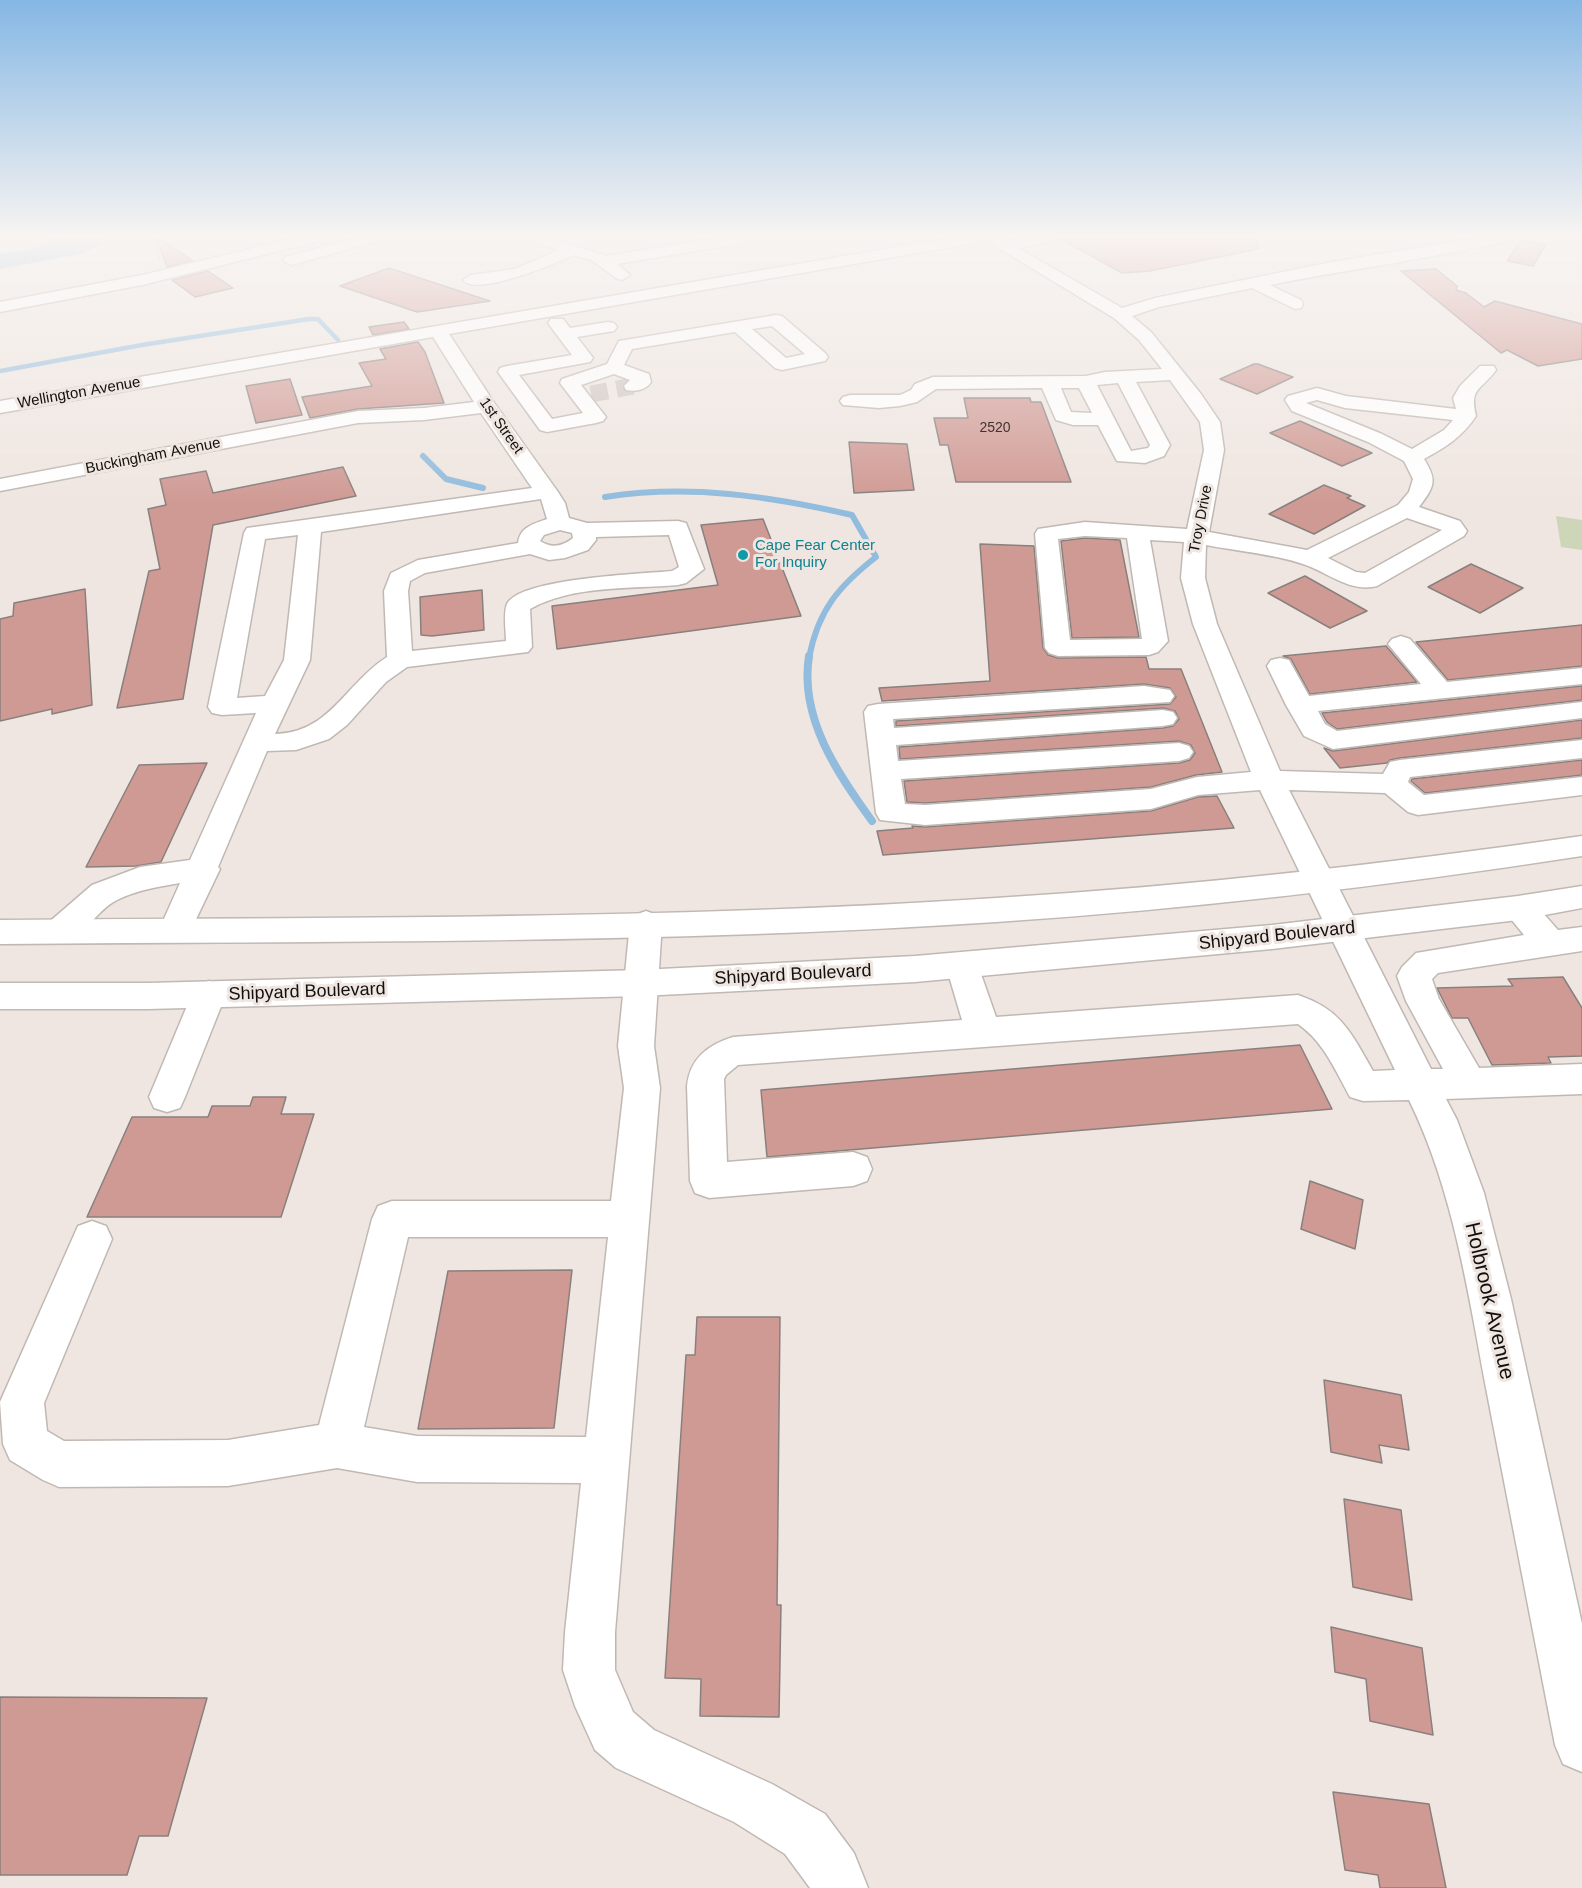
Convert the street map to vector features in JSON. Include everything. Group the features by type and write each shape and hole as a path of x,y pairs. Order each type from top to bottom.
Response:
{"street":[{"name":"Wellington Avenue","path":"0,407 467,326"},
{"path":"620,355 555,395 507,372 584,358 620,355 738,326"},
{"name":"Troy Drive","path":"1135,326 1175,374 1210,422 1213,435 1212,468 1196,536 1193,578 1205,624 1269,780 1319,882"},
{"path":"584,358 561,329 608,327 620,355 642,378 642,382 633,386"},
{"name":"1st Street","path":"438,331 486,406 554,503 559,523"},
{"path":"1412,457 1442,440 1463,424 1468,408 1463,398 1467,390 1487,370"},
{"path":"850,401 893,402 912,399 919,394 922,388 933,383 1086,382 1124,376 1175,374"},
{"path":"1086,382 1124,457 1145,457 1158,452 1160,445 1124,376"},
{"path":"1049,382 1063,416 1073,419 1104,419"},
{"path":"1310,558 1406,510 1424,482 1423,473 1412,457 1375,438 1299,407 1295,400 1317,394 1345,402 1466,416"},
{"name":"Buckingham Avenue","path":"0,485 358,417 424,414 486,406"},
{"path":"274,704 222,707 255,533 547,492"},
{"path":"1137,532 1155,641 1149,647 1059,648 1046,534 1085,529 1137,532 1196,536 1310,558 1350,578 1369,581 1456,531 1452,526 1406,510"},
{"path":"257,743 289,742 308,738 325,729 339,719 379,674 400,660 519,647 518,606 529,597 554,590 678,578 692,569 678,528 583,530 559,523 542,527 531,534 529,543 532,547"},
{"path":"175,930 204,869 274,704 297,660 310,526"},
{"path":"400,660 396,591 399,578 418,567 532,547 555,553 574,549 585,540 583,530"},
{"path":"1401,644 1441,692"},
{"path":"1280,666 1314,730 1333,740 1582,710"},
{"path":"1299,705 1582,676"},
{"path":"1197,786 1179,752 1160,696 1144,694 878,712 891,813 925,815 1151,799 1197,786 1269,780 1392,784 1418,805 1582,786"},
{"path":"1392,784 1400,769 1582,749"},
{"path":"887,768 898,770 1179,752"},
{"path":"0,932 646,923 910,915 1046,906 1319,882 1430,869 1582,846"},
{"path":"60,931 103,893 140,878 204,869"},
{"name":"Holbrook Avenue","path":"1319,882 1438,1120 1464,1193 1490,1299 1582,1745"},
{"name":"Shipyard Boulevard","path":"0,996 209,994 641,983 963,966 1342,929 1518,908 1582,897"},
{"path":"1518,908 1566,942"},
{"path":"646,923 636,1046 642,1088 590,1632 589,1670 601,1706 614,1731 635,1749 753,1803 805,1834 834,1873 840,1888"},
{"path":"1469,1083 1423,1001 1414,976 1428,962 1566,942"},
{"path":"963,966 983,1032"},
{"path":"167,1097 209,994"},
{"path":"1379,1004 1423,1001"},
{"path":"853,1169 709,1181 705,1086 706,1075 711,1065 721,1056 733,1051 1298,1009 1311,1013 1330,1029 1363,1086 1582,1079"},
{"path":"336,1445 392,1219 629,1220"},
{"path":"92,1239 22,1403 26,1444 59,1464 228,1463 336,1445 417,1459 606,1460"}],"green space":[{"path":"1556,516 1582,520 1582,550 1561,547"}],"building":[{"path":"407,326 409,329 373,335 369,327"},
{"path":"1468,326 1582,326 1582,359 1538,366 1507,350 1501,353"},
{"path":"418,342 425,352 444,403 358,409 310,418 302,397 372,386 359,363 386,359 380,349"},
{"path":"1254,364 1293,377 1257,394 1220,379"},
{"path":"290,379 302,415 256,423 246,386"},
{"path":"964,398 1030,398 1031,402 1041,402 1071,482 956,482 948,445 940,445 934,418 968,418"},
{"path":"1300,421 1372,453 1342,466 1270,433"},
{"path":"849,442 907,444 914,490 854,493"},
{"path":"343,467 356,496 213,525 183,699 117,708 149,571 160,569 148,509 166,505 160,479 206,471 213,493"},
{"path":"1324,485 1351,496 1347,498 1365,506 1314,534 1269,514"},
{"name":"Cape Fear Center For Inquiry","path":"763,519 801,616 557,649 552,606 718,585 701,525"},
{"path":"1085,538 1120,540 1139,637 1072,638 1061,541"},
{"path":"980,544 1034,546 1043,648 1048,655 1058,658 1146,657 1149,669 1181,669 1222,772 1196,775 1151,787 925,803 907,802 904,781 1179,763 1190,760 1195,753 1191,745 1179,741 900,759 899,747 1163,728 1173,726 1179,719 1175,711 1163,708 896,726 896,721 1170,704 1176,697 1170,688 1144,684 882,701 879,688 990,681"},
{"path":"1471,564 1523,588 1480,613 1428,587"},
{"path":"1305,576 1367,611 1330,628 1268,593"},
{"path":"85,589 92,705 52,714 52,709 0,721 0,619 13,616 14,603"},
{"path":"482,590 484,630 432,636 421,635 420,597"},
{"path":"1582,625 1582,666 1448,680 1416,642"},
{"path":"1386,646 1417,682 1310,694 1291,659 1283,656"},
{"path":"1582,686 1582,700 1337,729 1327,722 1322,713"},
{"path":"1582,720 1582,738 1400,758 1387,763 1340,768 1324,748 1333,751"},
{"path":"1582,760 1582,775 1425,793 1411,781 1412,779"},
{"path":"207,763 161,862 136,866 86,867 139,765"},
{"path":"1217,796 1234,828 883,855 877,831 913,828 912,826 925,827 1151,811 1198,797"},
{"path":"1563,977 1582,1008 1582,1056 1548,1057 1551,1063 1492,1065 1468,1018 1452,1018 1437,988 1513,986 1508,979"},
{"path":"1300,1045 1332,1109 767,1157 761,1090"},
{"path":"253,1097 286,1097 281,1114 314,1114 281,1217 87,1217 132,1117 208,1117 212,1106 250,1106"},
{"path":"1310,1181 1363,1200 1355,1249 1301,1229"},
{"path":"572,1270 554,1428 418,1429 448,1271"},
{"path":"697,1317 780,1317 777,1605 781,1605 779,1717 700,1716 701,1679 665,1678 686,1355 695,1355"},
{"path":"1324,1380 1401,1395 1409,1450 1379,1445 1382,1463 1331,1452"},
{"path":"1344,1499 1401,1510 1412,1600 1353,1587"},
{"path":"1331,1627 1422,1648 1433,1735 1370,1721 1366,1679 1335,1672"},
{"path":"0,1697 207,1698 168,1836 139,1836 127,1875 0,1875"},
{"path":"1333,1792 1429,1804 1446,1888 1380,1888 1378,1875 1345,1870"}],"waterway":[{"path":"0,371 263,326"},
{"path":"325,326 338,340"},
{"path":"423,456 446,479 483,488"},
{"path":"605,497 667,492 729,494 790,502 852,515 876,557 851,578 832,600 818,626 809,658"},
{"path":"809,656 807,679 810,701 824,744 846,784 872,821"}],"tunnel":[{"path":"591,394 633,386"}],"place":[{"name":"Cape Fear Center For Inquiry","path":"743,555"}]}
